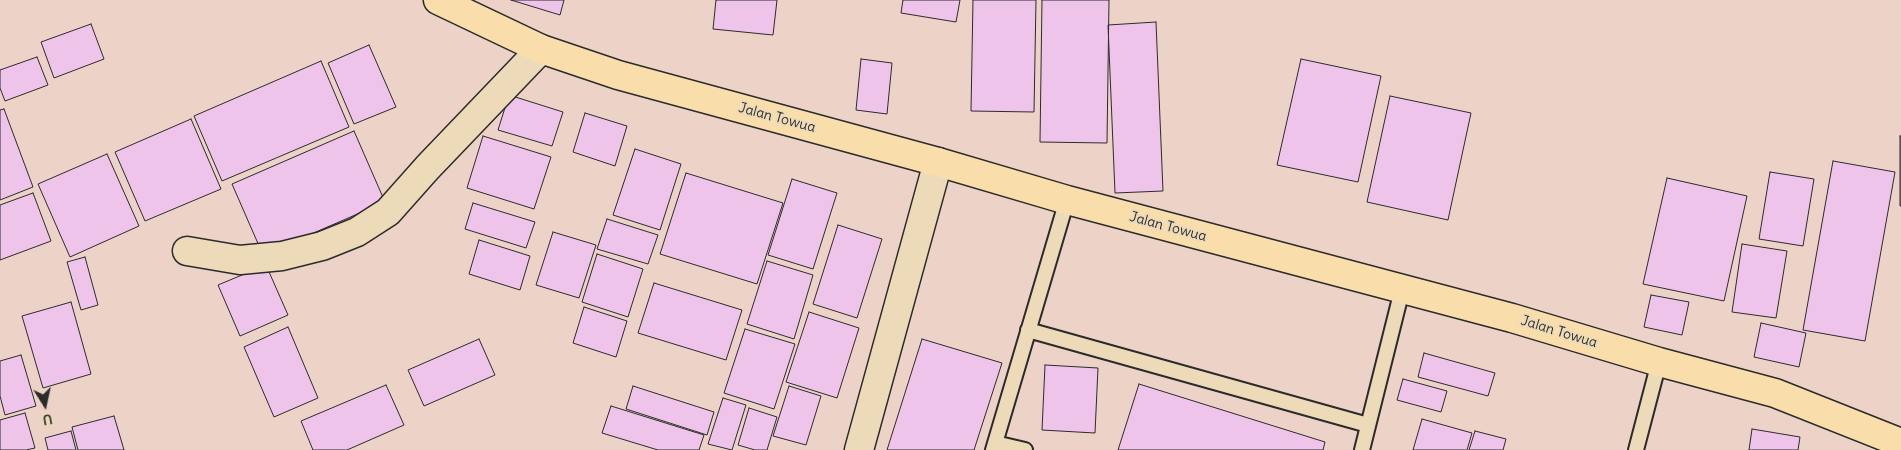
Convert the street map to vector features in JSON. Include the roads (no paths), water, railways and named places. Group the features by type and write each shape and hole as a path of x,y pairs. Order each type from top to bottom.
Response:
{"main road":[{"name":"Jalan Towua","path":"438,0 541,49 618,75 938,162 1068,200 1512,318 1775,394 1901,443"}],"street":[{"path":"187,251 240,260 282,256 322,246 357,232 388,212 428,167 541,49"},
{"path":"859,450 938,162"}],"lane":[{"path":"1026,450 994,446 1068,200"},
{"path":"1362,450 1402,290"},
{"path":"1028,330 1368,425"},
{"path":"1636,450 1659,362"}]}
